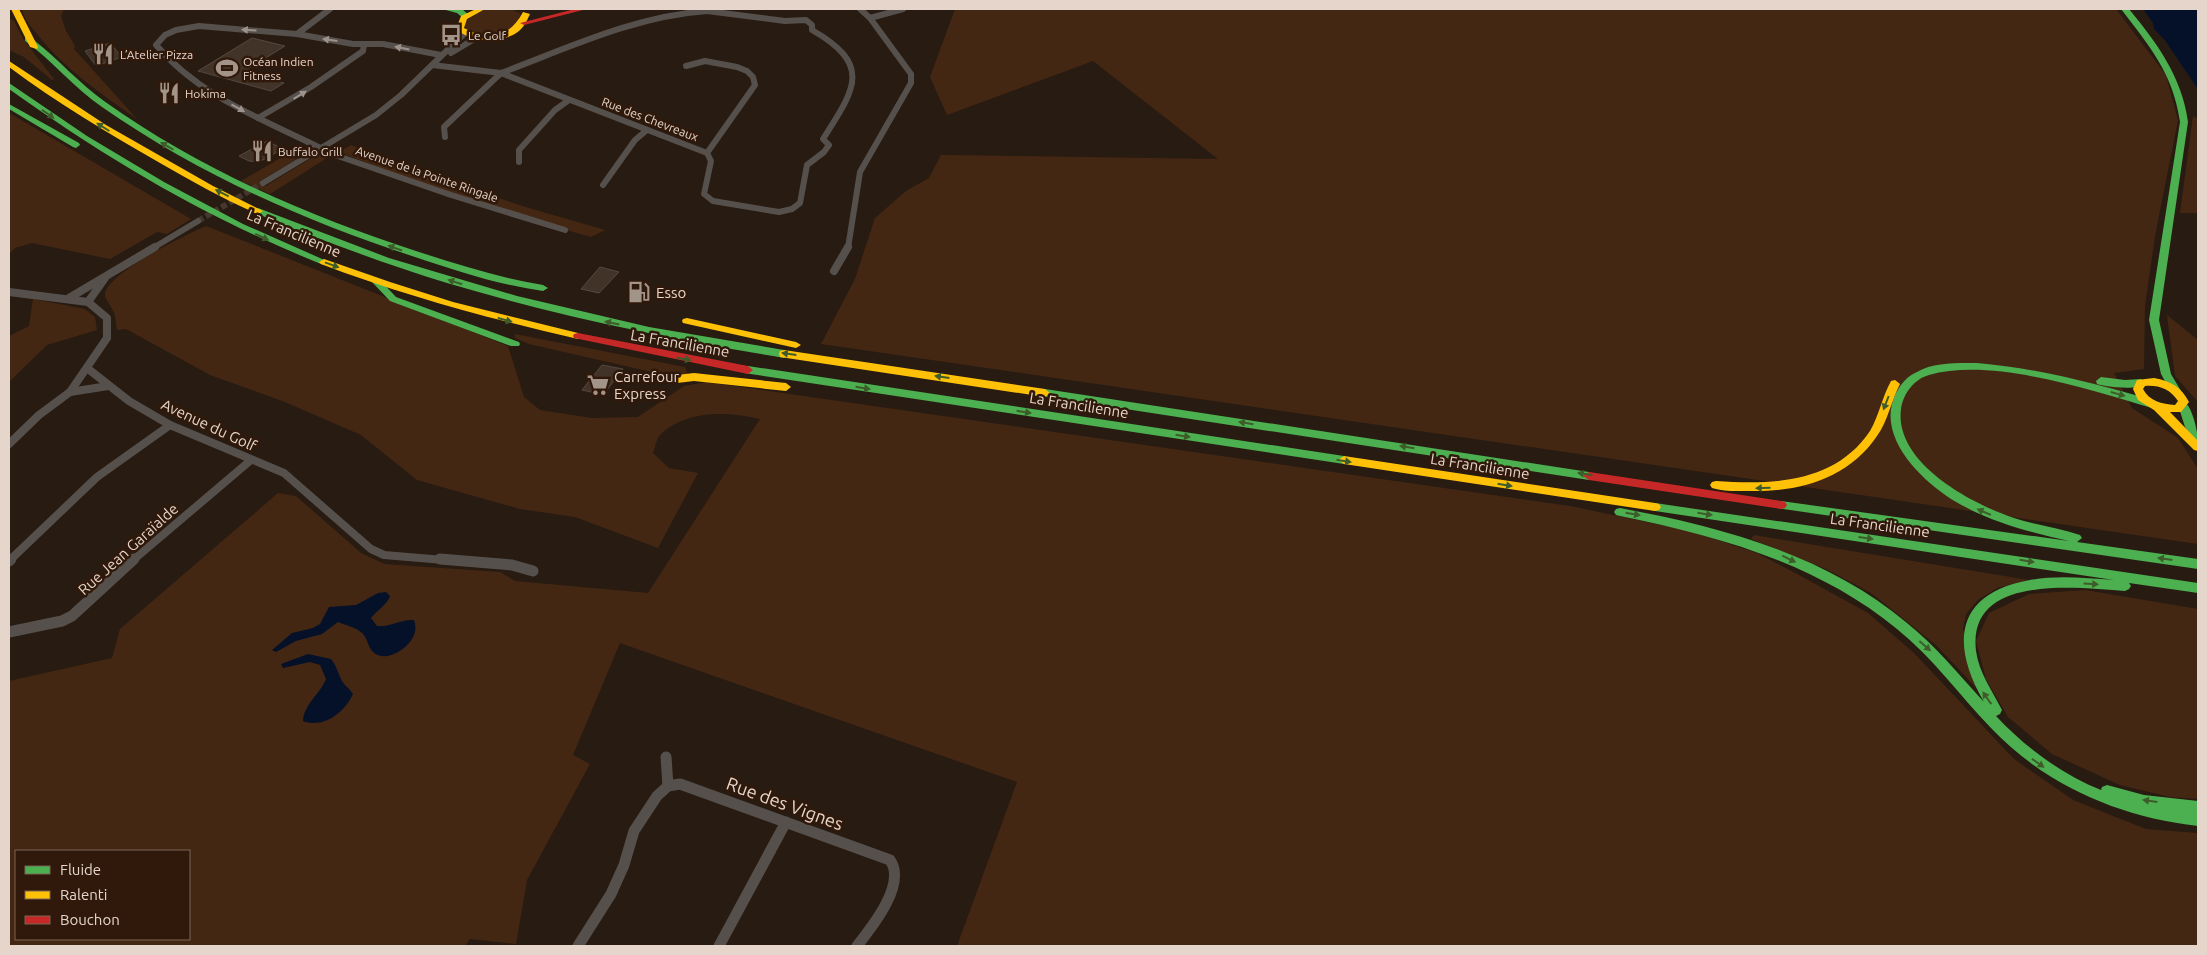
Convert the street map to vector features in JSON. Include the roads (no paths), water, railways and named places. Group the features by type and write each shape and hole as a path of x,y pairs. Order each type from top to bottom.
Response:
{"main road":[{"path":"15,9 28,38 40,56 80,96 146,143 145,152"},
{"path":"446,9 459,11 466,16"},
{"path":"481,9 466,16 460,22 460,29 464,34 476,38 486,38 508,33 524,15 582,9"},
{"path":"524,15 552,14 574,9"},
{"path":"2125,9 2168,69 2182,95 2184,110 2154,320 2166,374 2183,398 2183,405 2190,427 2198,438"},
{"path":"28,38 113,112 161,142 245,187 298,212 400,250 509,284 543,288"},
{"name":"La Francilienne","path":"9,63 60,100 145,152 245,205 308,232 382,259 464,285 547,308 646,330 838,361 1633,481 1778,505 2198,564"},
{"name":"La Francilienne","path":"9,85 97,146 156,183 222,218 289,249 434,300 540,329 636,350 815,380 2198,588"},
{"path":"9,106 78,146 97,146"},
{"path":"375,280 393,300 515,344"},
{"path":"687,322 812,348 838,361"},
{"path":"2162,359 2152,377 2138,386 2139,393 2198,447"},
{"path":"1633,481 1655,477 1727,487 1760,488 1793,484 1839,469 1851,462 1868,443 1875,432 1892,387 1898,380 1905,373 1929,364 1972,361 2102,382 2125,384 2157,382 2176,390"},
{"path":"2131,554 2101,542 2036,530 2009,522 1979,510 1958,498 1932,479 1910,455 1900,439 1896,415 1897,405 1903,388 1918,375 1936,369 1965,366 2098,388 2155,406 2176,409 2183,405"},
{"path":"676,379 694,377 787,387 815,380"},
{"path":"1570,495 1606,510 1676,522 1738,539 1773,552 1838,583 1900,624 1931,651 2011,740 2034,761 2097,797 2131,810 2164,817 2198,820"},
{"path":"2145,580 2131,586 2070,582 2038,584 2013,588 1995,597 1981,607 1970,622 1967,641 1972,670 1983,693 2024,741 2065,769 2106,790 2144,801 2198,807"}],"street":[{"path":"297,34 330,9"},
{"path":"834,271 848,249 860,172 911,83 911,74 870,18 860,9"},
{"path":"870,18 902,9"},
{"name":"Rue des Chevreaux","path":"432,65 501,73 708,153 711,161 704,194 706,197 713,201 779,212 792,209 800,203 807,165 811,160 826,152 829,145 823,139 853,87 852,68 844,51 825,36 812,30 812,25 806,20 795,19 785,21 734,13 706,11 651,19 545,55 501,73"},
{"name":"Avenue de la Pointe Ringale","path":"440,55 383,44 364,44 297,34 194,26 176,30 165,35 156,45 179,71 203,88 258,118 335,155 451,195 565,230"},
{"path":"263,183 376,115 401,95 440,55 464,34"},
{"path":"432,65 476,38"},
{"path":"258,118 302,94 333,74 363,51 364,44"},
{"path":"686,66 705,61 747,71 753,77 755,85 708,153"},
{"path":"445,137 444,127 490,81 501,73"},
{"path":"519,162 520,150 555,110 569,100"},
{"path":"603,185 635,140 647,130"},
{"path":"68,298 105,278 198,221"},
{"path":"88,302 105,278"},
{"path":"9,292 88,302 107,318 107,338 70,392 39,414 9,444"},
{"name":"Avenue du Golf","path":"87,368 129,401 170,425 284,473 371,549 384,555 512,565 533,571"},
{"path":"70,392 108,386"},
{"path":"9,561 97,477 170,425"},
{"name":"Rue Jean Garaïalde","path":"9,632 62,621 72,616 126,566 251,460"},
{"path":"578,946 611,894 624,865 634,831 657,796 668,786 666,757"},
{"name":"Rue des Vignes","path":"668,786 680,784 890,860 895,867 895,879 880,916 857,946"},
{"path":"719,946 786,822"}],"water":[{"path":"2143,9 2198,9 2198,89 2164,39 2154,29 2153,23"},
{"path":"386,592 390,596 389,599 371,618 377,626 409,620 414,620 415,623 415,632 407,646 392,655 381,656 376,654 369,647 366,638 361,632 338,622 322,634 296,641 276,652 272,650 292,633 313,628 320,624 329,607 356,605 378,593"},
{"path":"308,654 331,659 342,681 353,694 339,713 319,723 303,721 306,709 326,679 320,665 310,662 283,668 281,664"}],"tunnel":[{"path":"198,221 263,183"}],"place":[{"name":"Le Golf","path":"451,35"},
{"name":"L’Atelier Pizza","path":"103,54"},
{"name":"Océan Indien Fitness","path":"227,68"},
{"name":"Hokima","path":"169,93"},
{"name":"Buffalo Grill","path":"262,151"},
{"name":"Esso","path":"639,292"},
{"name":"Carrefour Express","path":"598,385"}]}
